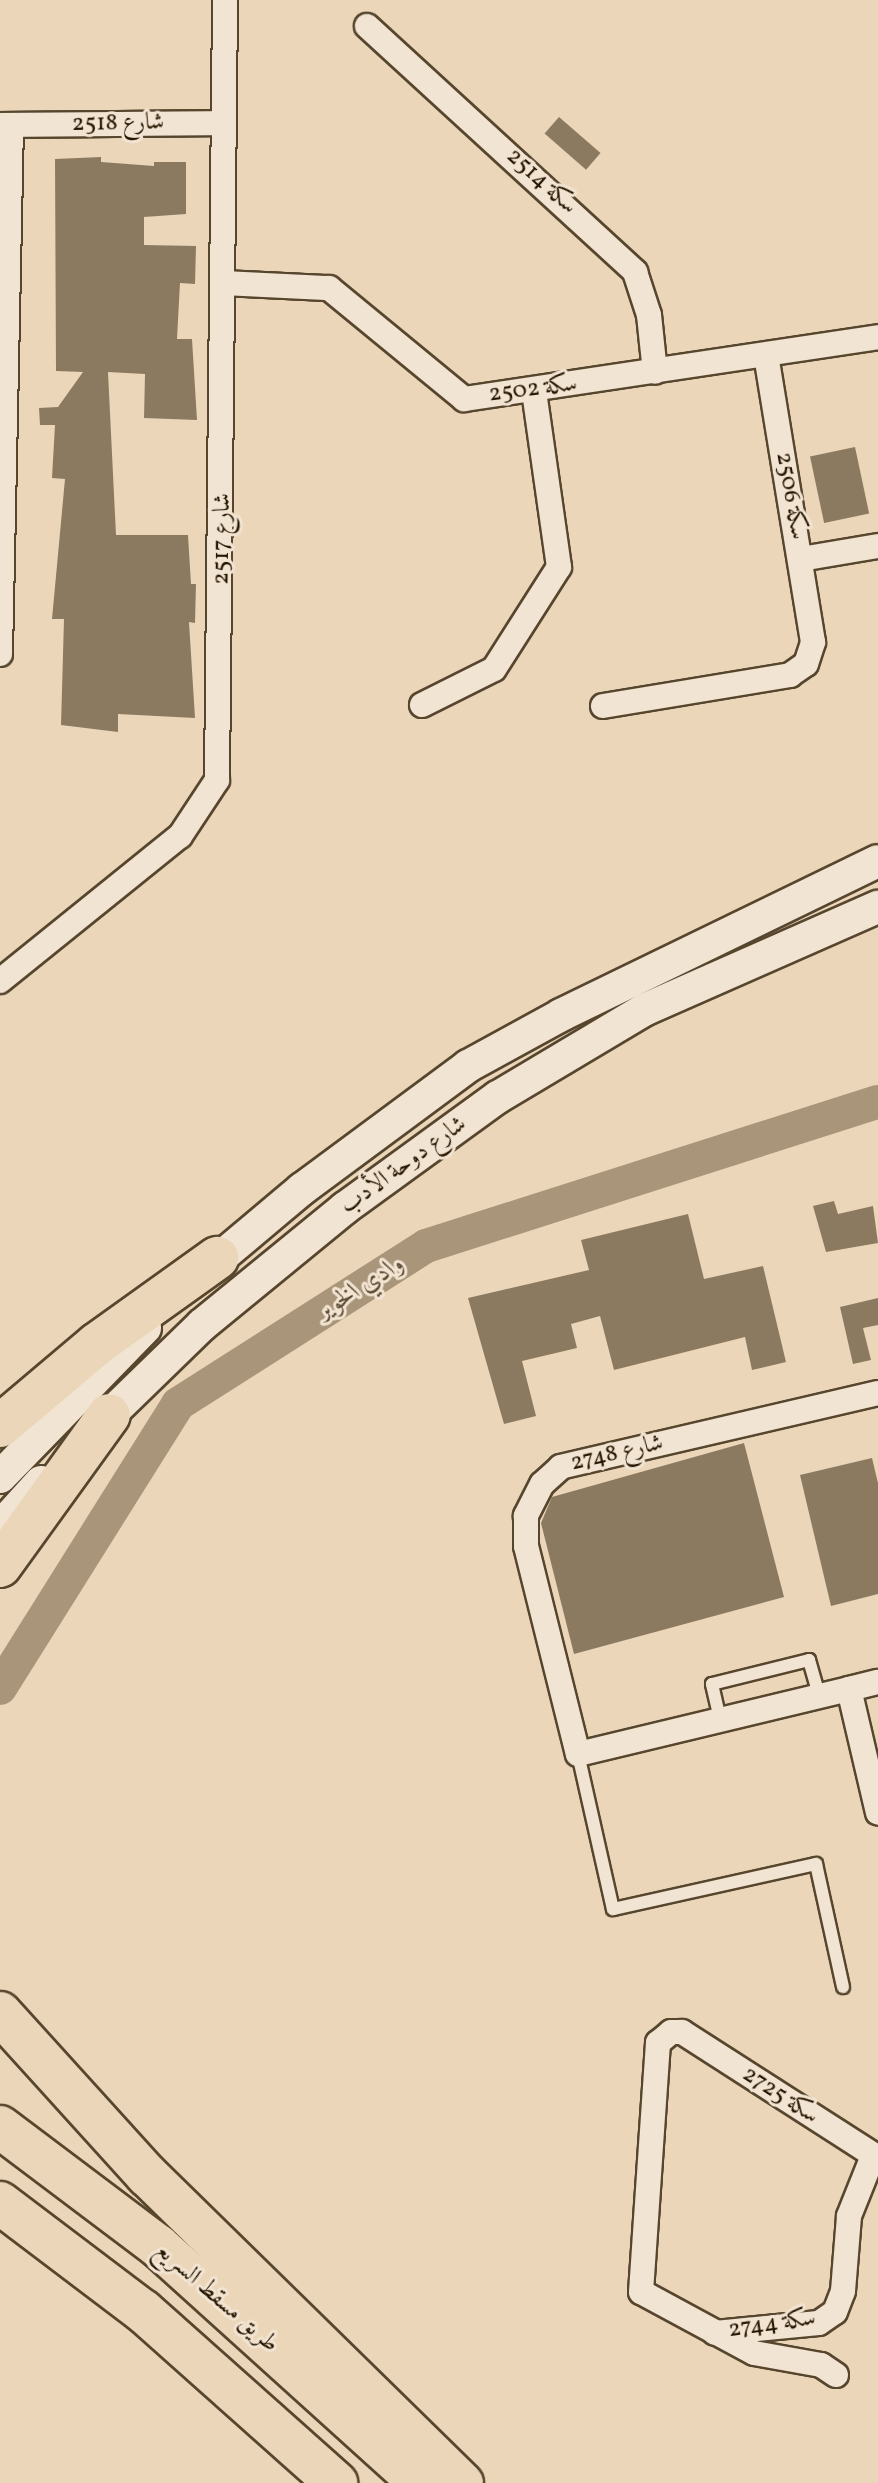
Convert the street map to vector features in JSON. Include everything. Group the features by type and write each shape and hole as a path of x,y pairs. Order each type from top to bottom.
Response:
{"highway":[{"path":"0,1426 97,1344 217,1258"},
{"path":"0,1566 109,1415"},
{"path":"0,2013 147,2175 401,2418 462,2483"},
{"name":"طريق مسقط السريع","path":"0,2127 158,2246 420,2483"},
{"path":"0,2203 143,2311 336,2483"}],"main road":[{"name":"شارع دوحة الأدب","path":"0,1477 217,1258 468,1066 878,861"},
{"name":"شارع دوحة الأدب","path":"0,1527 202,1325 266,1272 498,1097 644,1010 878,907"}],"street":[{"name":"2517 شارع","path":"0,981 180,836 217,780 225,283 225,0"},
{"name":"سكة 2514","path":"367,26 635,272 649,315 655,372"},
{"name":"2518 شارع","path":"0,654 6,125 224,123"},
{"name":"2502 سكة","path":"225,283 329,288 464,399 534,392 878,337"},
{"name":"سكة 2506","path":"766,355 801,559 878,546"},
{"path":"422,705 494,669 559,567 534,392"},
{"path":"603,706 790,675 806,664 813,642 801,559"},
{"name":"شارع 2748","path":"578,1754 526,1546 526,1516 542,1484 561,1467 878,1393"},
{"path":"578,1754 878,1682"},
{"path":"849,1689 878,1813"},
{"name":"سكة 2744","path":"682,2032 671,2032 658,2043 641,2292 713,2333 819,2323 835,2312 843,2291 849,2216 876,2157"},
{"name":"سكة 2725","path":"682,2032 876,2157"},
{"path":"713,2333 754,2353 821,2365 836,2375"}],"lane":[{"path":"720,1719 712,1684 809,1660 819,1696"},
{"path":"578,1754 613,1909 816,1864 843,1987"}],"building":[{"path":"559,117 601,153 586,170 545,134"},
{"path":"101,157 101,162 154,166 154,162 186,162 186,214 144,217 144,245 196,246 195,284 180,283 177,339 192,339 197,420 144,418 145,374 108,372 116,535 188,535 191,584 196,584 195,623 189,622 195,718 118,714 118,732 61,725 64,619 52,619 65,479 52,478 55,425 40,425 39,408 58,407 83,372 56,371 55,159"},
{"path":"855,447 869,514 824,523 810,457"},
{"path":"834,1201 838,1214 873,1206 878,1243 826,1252 813,1206"},
{"path":"688,1214 704,1279 763,1266 786,1362 752,1370 745,1337 614,1370 600,1316 571,1324 577,1348 522,1361 536,1416 504,1424 468,1298 589,1270 581,1240"},
{"path":"878,1298 878,1325 863,1328 871,1360 853,1364 840,1307"},
{"path":"744,1443 784,1597 574,1654 541,1523 552,1497"},
{"path":"872,1458 878,1483 878,1594 831,1606 800,1475"}],"waterway":[{"name":"وادي الخوير","path":"0,1688 178,1404 426,1246 878,1102"}]}
